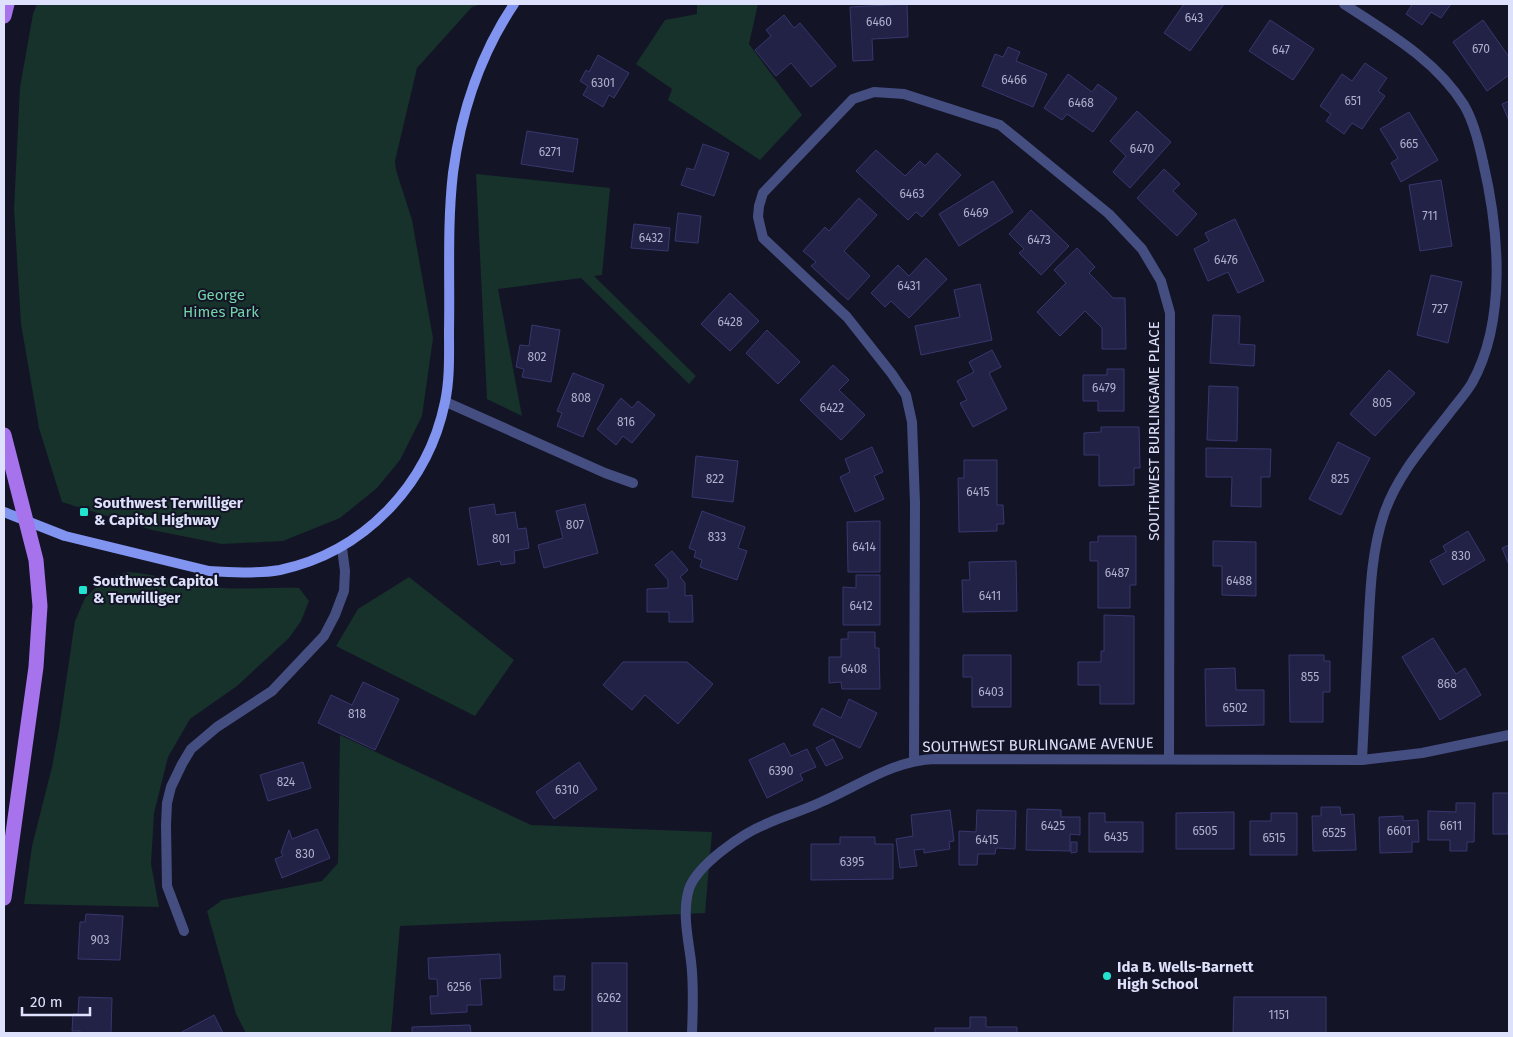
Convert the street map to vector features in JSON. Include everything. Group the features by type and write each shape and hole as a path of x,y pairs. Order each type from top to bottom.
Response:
{"main road":[{"path":"4,16 6,4"},
{"path":"4,512 65,536 209,571 252,572 279,570 326,556 342,548 376,522 408,487 435,437 446,402 449,368 451,203 458,141 467,102 476,76 500,24 514,4"},
{"path":"4,435 36,560 39,581 40,630 4,898"}],"street":[{"path":"1344,4 1395,37 1427,62 1448,84 1464,106 1473,124 1480,146 1490,190 1496,261 1496,284 1491,328 1480,368 1470,386 1416,453 1401,477 1391,494 1377,533 1370,596 1362,760"},
{"name":"SOUTHWEST BURLINGAME PLACE","path":"914,761 915,503 912,422 906,395 892,374 847,317 763,238 758,217 763,192 853,99 874,92 904,94 1000,125 1109,214 1142,248 1161,280 1170,313 1168,758"},
{"path":"446,402 605,473 633,483"},
{"path":"184,930 167,886 166,825 167,803 171,786 191,749 217,727 272,691 324,636 335,615 344,591 345,571 342,548"},
{"name":"SOUTHWEST BURLINGAME AVENUE","path":"692,1033 693,988 686,904 689,888 700,871 717,854 764,824 818,804 884,772 914,761 946,758 1362,760 1422,753 1509,735"}],"green space":[{"name":"George Himes Park","path":"37,4 482,4 472,7 417,68 395,161 396,170 412,220 433,338 422,416 400,460 377,488 340,518 283,541 222,544 152,530 62,502 39,428 21,324 14,209 20,87 33,14"},
{"path":"697,4 758,4 749,44 802,115 760,160 668,100 672,89 636,64 665,20 697,14"},
{"path":"476,174 610,188 602,275 594,276 696,376 689,384 581,278 498,289 522,416 487,399"},
{"path":"128,572 147,574 194,585 215,587 239,589 299,588 309,601 301,621 289,638 237,686 190,719 168,757 154,813 151,864 159,907 24,904 32,846 52,767 59,729 75,621 85,598 93,590 109,578"},
{"path":"409,577 514,660 475,716 336,646 358,609"},
{"path":"340,735 531,825 712,832 705,913 400,926 391,1033 246,1033 236,1014 207,911 222,900 322,881 338,863"}],"building":[{"path":"907,4 908,37 872,39 873,60 853,61 850,7"},
{"path":"1184,4 1224,4 1190,51 1164,33"},
{"path":"1409,4 1451,4 1441,18 1431,12 1422,25 1406,14 1412,5"},
{"path":"784,15 794,28 800,23 836,66 811,87 791,63 776,76 755,50 771,36 766,30"},
{"path":"1270,20 1314,49 1293,80 1249,51"},
{"path":"1483,20 1509,57 1509,75 1487,91 1453,42"},
{"path":"1008,47 1020,52 1016,61 1047,74 1033,107 982,86 995,54 1003,57"},
{"path":"598,55 629,73 614,98 609,95 603,107 583,95 588,86 580,81 586,70 589,72"},
{"path":"1365,63 1387,78 1378,91 1385,96 1362,129 1352,123 1344,134 1326,121 1331,114 1320,106 1342,74 1352,81"},
{"path":"1068,74 1092,92 1098,84 1117,98 1093,132 1067,114 1062,120 1044,108"},
{"path":"1509,101 1509,121 1502,104"},
{"path":"1137,111 1171,142 1130,188 1113,172 1126,156 1110,141"},
{"path":"1409,112 1438,160 1401,182 1391,163 1398,158 1380,129"},
{"path":"527,131 578,139 573,172 521,164"},
{"path":"703,144 729,153 714,196 681,185 687,168 694,170"},
{"path":"876,150 905,176 920,161 925,166 937,153 961,175 922,217 916,212 908,220 856,171"},
{"path":"1164,169 1180,184 1173,191 1197,214 1177,236 1137,198"},
{"path":"1441,180 1452,246 1420,251 1409,185"},
{"path":"993,181 1013,212 959,246 939,214"},
{"path":"859,198 877,215 844,251 870,276 848,300 811,266 816,262 803,251 825,227 829,231"},
{"path":"1031,210 1069,246 1041,275 1019,253 1024,249 1009,234"},
{"path":"678,213 701,216 698,243 675,241"},
{"path":"1235,219 1264,281 1238,293 1228,272 1208,281 1194,249 1209,241 1205,233"},
{"path":"634,224 670,228 668,251 631,248"},
{"path":"1077,248 1095,267 1089,273 1113,298 1125,298 1126,349 1102,349 1102,328 1085,311 1060,336 1037,312 1066,283 1054,270"},
{"path":"926,258 947,279 909,318 891,301 885,307 871,293 898,265 909,276"},
{"path":"1431,275 1462,282 1448,343 1417,335"},
{"path":"980,284 992,340 921,355 915,326 960,317 954,290"},
{"path":"730,293 759,321 730,351 701,324"},
{"path":"1213,315 1240,316 1239,344 1255,345 1254,366 1210,363"},
{"path":"532,325 560,330 551,382 522,377 524,369 516,367 520,345 529,346"},
{"path":"767,330 800,362 778,384 746,353"},
{"path":"992,350 1001,367 989,373 1007,409 973,427 960,403 967,400 957,381 974,372 969,362"},
{"path":"833,365 849,380 839,390 865,415 841,440 800,400"},
{"path":"1107,369 1124,369 1124,411 1098,411 1098,401 1083,401 1083,375 1107,375"},
{"path":"1389,370 1415,393 1375,436 1350,414"},
{"path":"573,373 604,385 583,437 557,426 562,413 557,411"},
{"path":"1209,386 1238,387 1237,441 1207,440"},
{"path":"621,398 632,408 638,401 655,415 632,443 623,436 616,445 597,429"},
{"path":"1101,427 1139,427 1140,468 1134,468 1134,485 1099,486 1099,455 1084,455 1084,433 1101,432"},
{"path":"1338,442 1370,458 1341,515 1309,499"},
{"path":"872,447 883,472 874,476 884,499 855,512 840,477 850,472 845,459"},
{"path":"1206,448 1271,449 1270,477 1261,477 1261,507 1231,506 1232,477 1206,477"},
{"path":"696,456 738,461 733,502 692,497"},
{"path":"964,460 997,460 997,505 1003,505 1004,524 997,524 997,531 959,532 958,478 964,478"},
{"path":"494,504 496,515 515,512 518,529 526,528 529,548 514,551 515,563 501,565 500,561 478,565 469,508"},
{"path":"585,504 598,553 544,568 538,545 563,538 556,511"},
{"path":"702,511 745,527 738,548 747,551 737,580 700,567 702,560 694,557 696,551 689,548"},
{"path":"880,521 880,572 848,572 847,522"},
{"path":"1468,531 1485,560 1443,585 1430,561 1446,552 1443,546"},
{"path":"1098,536 1136,536 1136,585 1130,585 1130,608 1098,608 1098,561 1090,561 1090,542 1098,542"},
{"path":"1213,541 1256,542 1256,596 1222,595 1222,566 1213,566"},
{"path":"1509,545 1509,565 1502,548"},
{"path":"672,551 688,570 680,577 685,583 685,596 692,595 693,622 669,622 669,612 647,612 647,589 668,588 668,580 655,565"},
{"path":"1016,561 1017,611 963,612 962,580 970,580 969,562"},
{"path":"856,575 880,575 880,625 843,625 843,587 856,588"},
{"path":"1104,615 1134,616 1134,704 1100,704 1100,685 1078,685 1078,662 1101,662 1101,651 1104,651"},
{"path":"848,632 875,632 875,648 879,648 880,689 842,689 841,682 829,683 829,657 841,657 841,639 848,639"},
{"path":"1433,638 1456,674 1465,668 1481,695 1440,720 1402,657"},
{"path":"963,655 1011,655 1011,707 972,707 972,677 963,677"},
{"path":"1289,655 1324,655 1324,661 1330,661 1330,692 1323,692 1323,722 1290,722"},
{"path":"623,662 687,662 713,684 678,724 645,695 632,710 603,685"},
{"path":"1235,668 1236,690 1264,690 1264,725 1206,726 1205,669"},
{"path":"363,682 399,699 375,750 318,723 331,695 352,705"},
{"path":"849,699 877,713 860,748 813,725 822,708 841,718"},
{"path":"833,739 843,758 826,766 816,748"},
{"path":"784,743 791,756 807,749 816,767 800,774 803,780 767,798 749,760"},
{"path":"303,762 311,788 268,801 260,775"},
{"path":"579,762 597,789 554,819 536,792"},
{"path":"1493,793 1509,793 1508,834 1493,834"},
{"path":"1456,803 1475,803 1474,842 1467,842 1467,851 1450,851 1450,840 1428,840 1428,811 1456,812"},
{"path":"1321,807 1340,807 1341,815 1354,814 1356,850 1313,851 1312,816 1321,816"},
{"path":"1027,809 1061,810 1061,817 1080,817 1080,835 1070,834 1070,851 1026,850"},
{"path":"950,810 954,841 949,842 950,849 924,853 924,849 914,850 917,866 900,868 896,839 913,836 911,815"},
{"path":"977,810 1016,811 1015,849 996,848 995,854 978,854 977,865 959,865 959,831 976,832"},
{"path":"1234,812 1234,849 1176,849 1176,813"},
{"path":"1089,813 1105,813 1105,822 1143,822 1143,852 1089,852"},
{"path":"1271,813 1297,813 1297,855 1250,855 1250,821 1271,821"},
{"path":"1403,816 1403,821 1418,820 1419,842 1412,842 1412,852 1380,853 1379,817"},
{"path":"317,829 330,858 282,878 275,859 283,856 281,852 289,830 292,839"},
{"path":"840,837 875,837 875,844 893,844 893,879 811,880 811,844 840,844"},
{"path":"1071,842 1077,842 1077,852 1071,853"},
{"path":"86,914 123,916 120,960 78,959 80,922 85,922"},
{"path":"500,954 501,978 480,979 482,1005 467,1005 467,1012 431,1014 430,996 438,996 437,979 429,979 428,958"},
{"path":"592,963 627,963 627,1033 592,1033"},
{"path":"554,976 565,976 564,990 554,990"},
{"path":"79,997 112,998 111,1033 80,1033 80,1031 72,1031 73,1014 78,1014"},
{"path":"1234,997 1326,997 1326,1033 1233,1033"},
{"path":"214,1015 223,1033 180,1033"},
{"path":"970,1017 986,1017 986,1027 1017,1027 1017,1033 935,1033 935,1028 970,1028"},
{"path":"470,1025 471,1033 412,1033 412,1027"}],"place":[{"name":"Southwest Terwilliger & Capitol Highway","path":"84,512"},
{"name":"Southwest Capitol & Terwilliger","path":"83,590"},
{"name":"Ida B. Wells-Barnett High School","path":"1107,976"}]}
